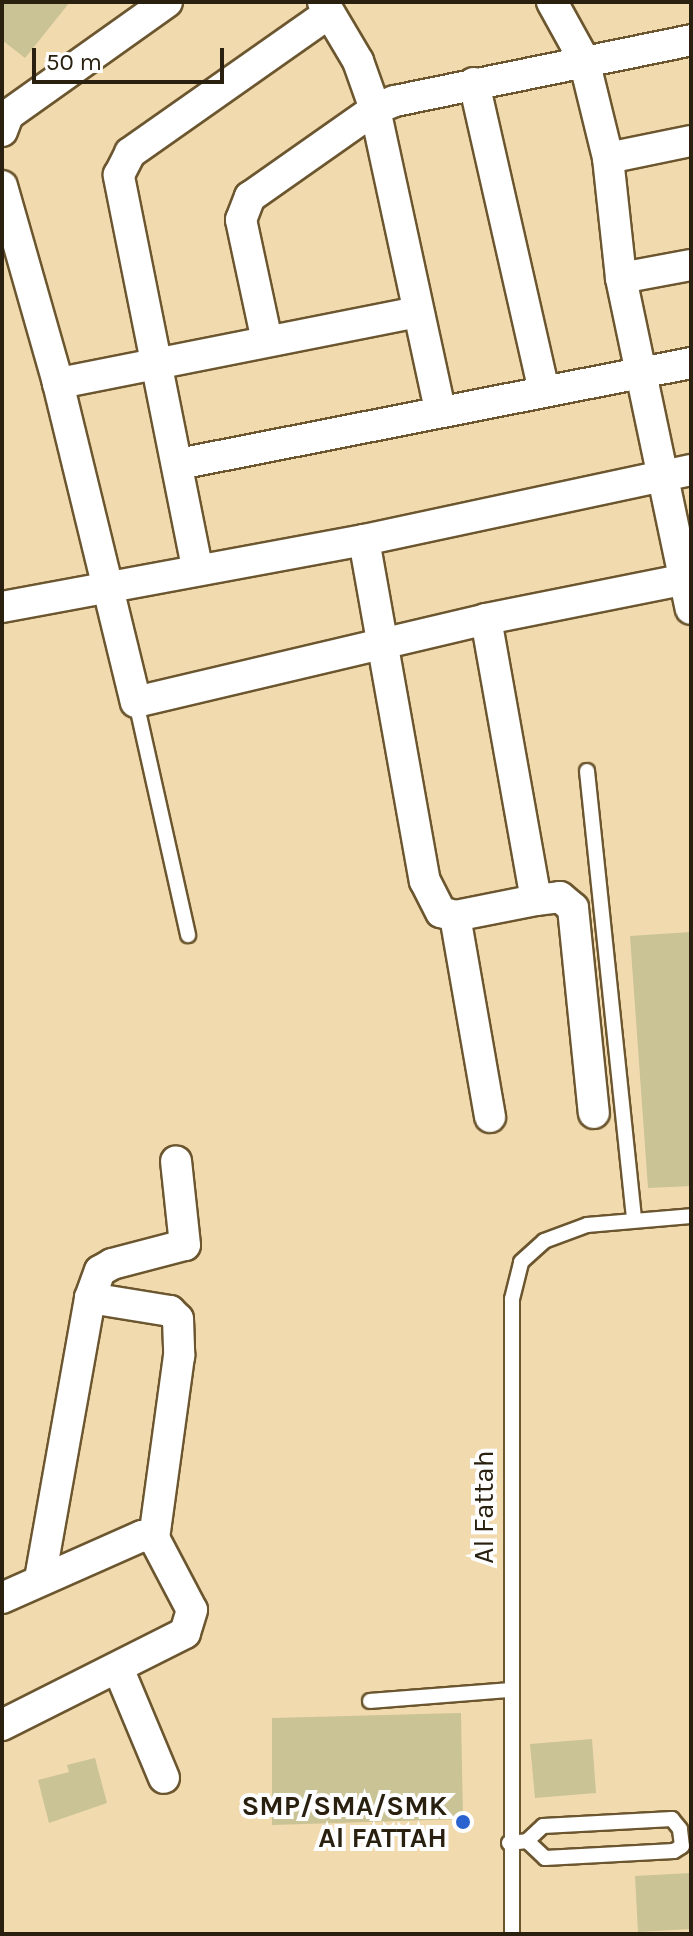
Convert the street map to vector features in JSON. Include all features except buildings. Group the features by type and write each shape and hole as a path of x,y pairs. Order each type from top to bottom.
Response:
{"street":[{"path":"2,131 8,115 167,2"},
{"path":"552,2 584,60 608,158 621,278 660,476 689,578 691,609"},
{"path":"197,567 179,464 122,202 122,162 326,8 358,61 375,109 440,410"},
{"path":"267,341 242,209 250,197 375,109 474,83 691,40"},
{"path":"474,83 544,390"},
{"path":"608,158 691,141"},
{"path":"2,186 58,383 105,587 136,702 486,619 689,578"},
{"path":"621,278 691,265"},
{"path":"58,383 157,360 418,312"},
{"path":"179,464 440,410 691,363"},
{"path":"2,607 197,567 364,540 691,470"},
{"path":"364,540 425,881 441,912 455,916 560,897 573,908 594,1113"},
{"path":"486,619 536,900"},
{"path":"455,916 490,1117"},
{"path":"40,1579 90,1298 100,1271 112,1264 185,1245 176,1161"},
{"path":"2,1725 185,1633 191,1622 192,1610 154,1538 179,1356 178,1319 170,1311 90,1298"},
{"path":"2,1598 125,1542 154,1538"},
{"path":"118,1668 164,1778"}],"lane":[{"path":"136,702 188,935"},
{"path":"587,771 634,1219"},
{"name":"Al Fattah","path":"512,1934 509,1843 512,1299 521,1262 544,1241 587,1225 691,1216"},
{"path":"370,1701 511,1690"},
{"path":"509,1843 527,1841 543,1826 672,1819 682,1846 677,1851 545,1858 527,1841"}],"place":[{"name":"SMP/SMA/SMK Al FATTAH","path":"463,1822"}]}
